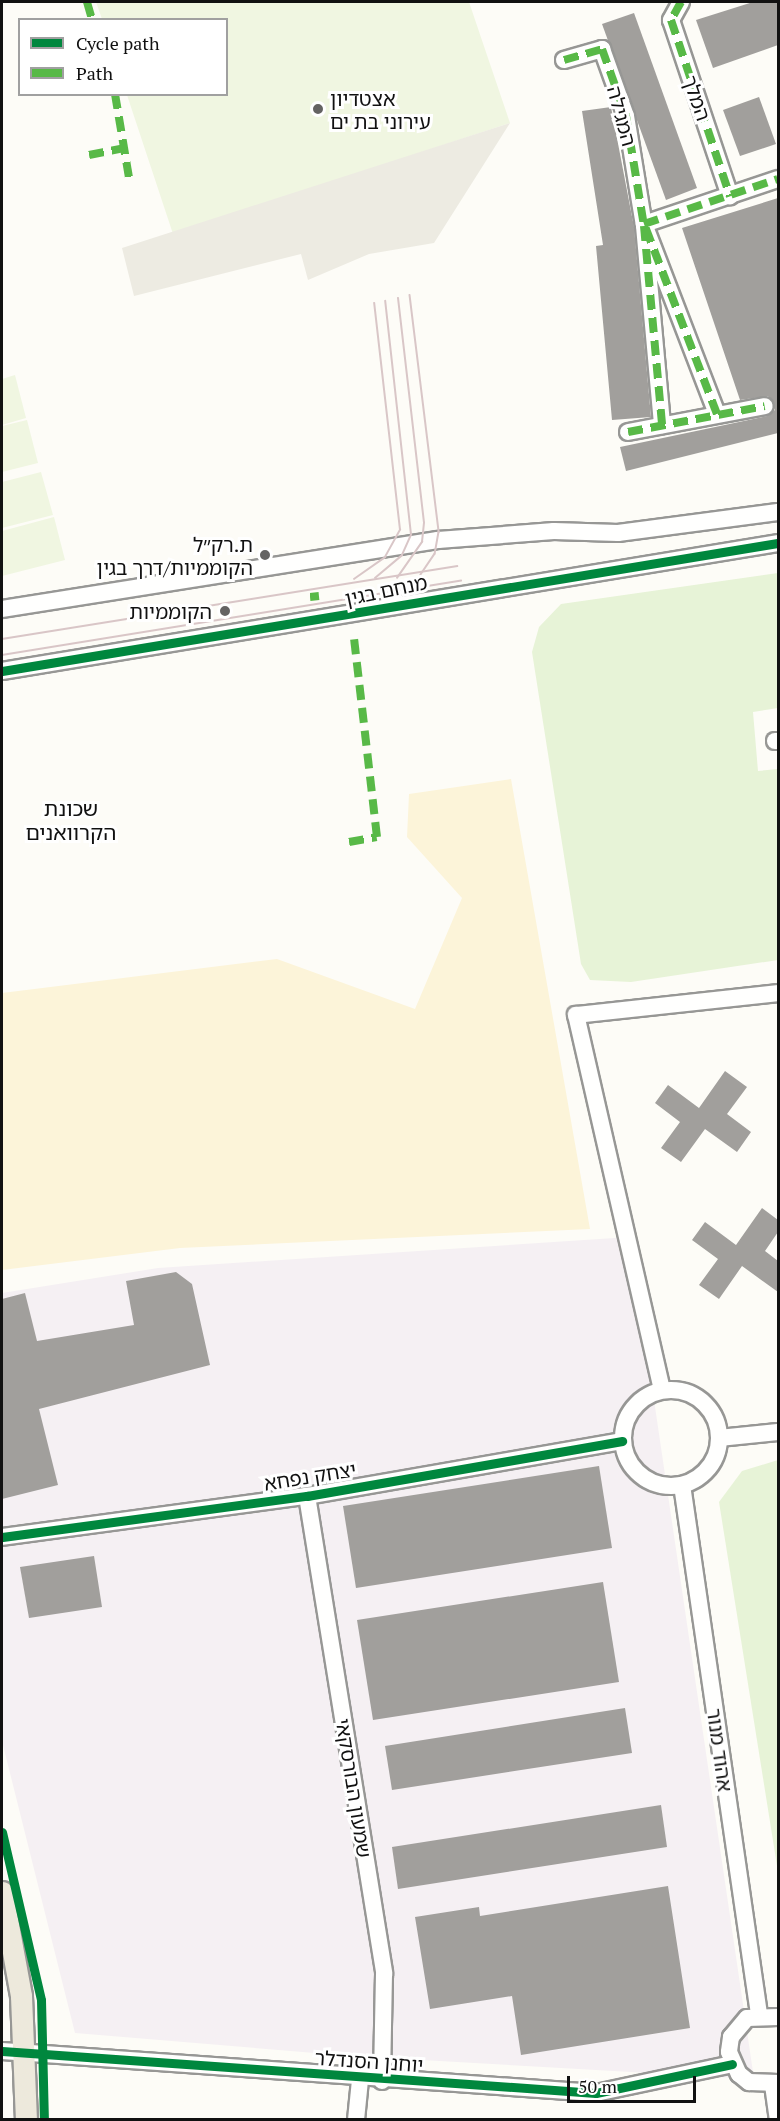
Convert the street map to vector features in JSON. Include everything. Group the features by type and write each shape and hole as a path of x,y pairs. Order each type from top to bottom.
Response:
{"main road":[{"path":"2,1892 26,2050 26,2120"}],"street":[{"name":"המלך","path":"681,2 671,20 730,196"},
{"name":"המגילה","path":"564,60 602,49 626,116 644,224 662,425"},
{"path":"644,224 778,179"},
{"name":"המגילה","path":"644,224 717,414"},
{"path":"628,432 765,406"},
{"name":"מנחם בגין","path":"2,609 438,540 554,531 618,533 778,512"},
{"name":"מנחם בגין","path":"2,671 778,543"},
{"path":"662,1390 576,1015 778,993"},
{"path":"662,1390 694,1396 707,1407 719,1438 706,1471 682,1485 665,1486 636,1472 622,1441 634,1407 662,1390"},
{"path":"719,1438 778,1432"},
{"name":"יצחק נפחא","path":"2,1537 307,1496 622,1441"},
{"name":"אהוד מנור","path":"682,1485 759,2014"},
{"name":"שמעון הבורסקאי","path":"307,1496 384,1974 382,2081"},
{"path":"778,2017 759,2014 737,2026 731,2037 732,2064 749,2082 776,2084 778,2120"},
{"name":"יוחנן הסנדלר","path":"2,2051 26,2050 360,2080 596,2093 732,2064"},
{"path":"356,2120 360,2080"}],"shaded area":[{"path":"510,123 434,243 369,254 308,280 301,254 134,296 122,248"},
{"path":"630,1237 754,2079 351,2056 75,2033 2,1741 2,1293 158,1268"}],"green space":[{"name":"אצטדיון עירוני בת ים","path":"96,2 469,2 510,123 173,234 127,96 228,96 228,18 102,18"},
{"path":"15,375 26,418 2,425 2,379"},
{"path":"27,420 38,463 2,472 2,426"},
{"path":"41,472 53,515 2,528 2,482"},
{"path":"54,517 65,560 2,576 2,531"},
{"path":"778,573 778,708 753,712 758,771 778,769 778,960 631,982 590,980 581,964 532,652 539,627 561,604"},
{"path":"778,1460 778,1872 719,1502 742,1471"}],"sand":[{"path":"511,779 590,1229 180,1248 2,1270 2,993 277,959 415,1009 462,898 407,837 409,794"}],"building":[{"path":"753,2 778,2 778,45 713,68 696,20"},
{"path":"634,13 697,188 666,200 602,24"},
{"path":"759,97 776,144 740,156 723,110"},
{"path":"611,107 634,227 651,417 612,420 596,246 603,245 582,111"},
{"path":"778,198 778,433 626,471 620,447 767,416 775,410 768,396 740,400 682,228"},
{"path":"725,1071 747,1087 727,1114 751,1132 737,1152 705,1129 681,1162 661,1148 680,1122 655,1103 668,1085 699,1108"},
{"path":"762,1208 778,1220 778,1232 765,1251 778,1261 778,1292 742,1266 719,1299 699,1285 718,1259 692,1240 705,1222 736,1245"},
{"path":"176,1272 192,1284 210,1365 39,1409 58,1485 2,1499 2,1299 25,1293 37,1341 134,1325 126,1281"},
{"path":"599,1466 612,1548 356,1588 343,1506"},
{"path":"94,1556 102,1607 29,1618 20,1567"},
{"path":"603,1582 619,1682 373,1720 357,1620"},
{"path":"625,1708 632,1753 392,1790 385,1746"},
{"path":"661,1805 667,1847 398,1889 392,1847"},
{"path":"668,1886 690,2028 521,2055 512,1996 430,2009 415,1917 479,1907 480,1916"}],"tram line":[{"path":"410,295 439,532 435,554 421,575"},
{"path":"397,578 422,542 424,523 398,298"},
{"path":"375,578 402,555 411,535 385,301"},
{"path":"354,579 385,557 400,530 374,303"},
{"path":"2,639 457,566"},
{"path":"2,655 461,581"}],"marked path":[{"path":"87,2 91,18"},
{"path":"681,2 671,20 730,196"},
{"path":"564,60 602,49 626,116 644,226 662,425"},
{"path":"115,96 130,184"},
{"path":"89,155 125,148"},
{"path":"717,414 644,224 778,179"},
{"path":"628,432 765,406"},
{"path":"310,597 319,596"},
{"path":"349,842 377,837 354,637"}],"cycle path":[{"path":"2,671 778,543"},
{"path":"2,1537 307,1496 622,1441"},
{"path":"2,1832 41,2000 44,2120"},
{"path":"2,2051 596,2093 732,2064"}],"place":[{"name":"אצטדיון עירוני בת ים","path":"318,109"},
{"name":"ת.רק״ל הקוממיות/דרך בגין","path":"265,555"},
{"name":"הקוממיות","path":"225,611"}],"district":[{"name":"שכונת הקרוואנים","path":"71,820"}]}
